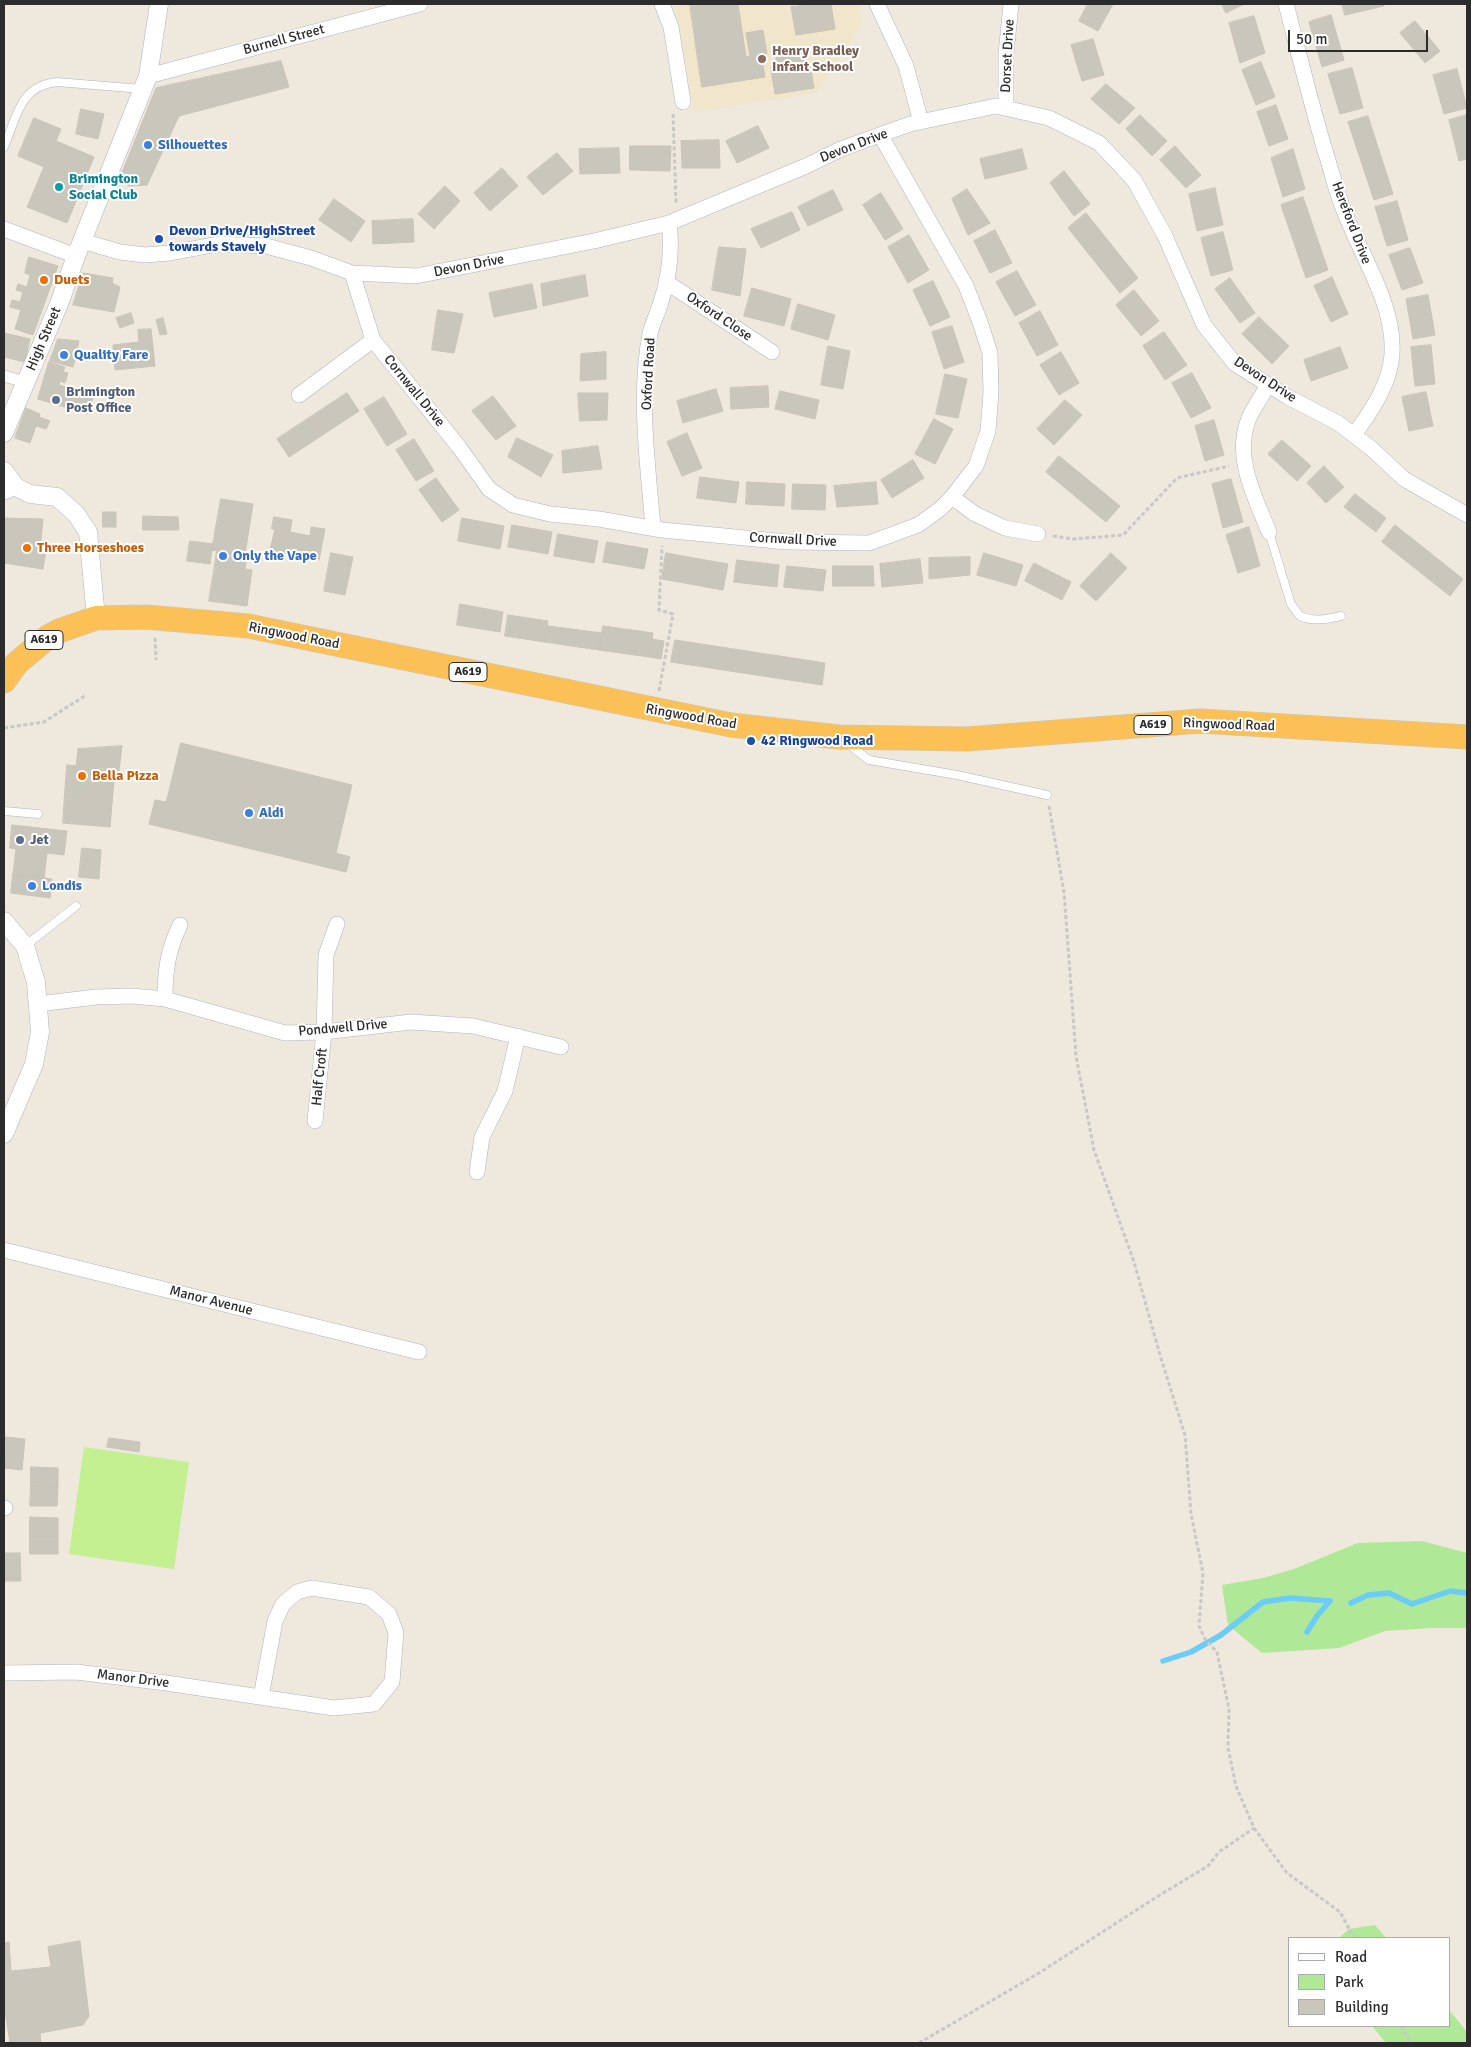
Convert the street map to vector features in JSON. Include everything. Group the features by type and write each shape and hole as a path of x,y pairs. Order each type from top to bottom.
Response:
{"highway":[{"name":"Ringwood Road","path":"4,681 17,663 48,637 60,631 96,618 146,616 248,626 655,711 731,725 838,737 967,739 1200,721 1467,737"}],"street":[{"name":"High Street","path":"4,433 59,304 145,82 158,4"},
{"name":"Burnell Street","path":"145,82 420,4"},
{"path":"662,4 671,27 683,102"},
{"path":"877,4 906,66 922,122"},
{"name":"Dorset Drive","path":"1006,108 1006,54 1011,4"},
{"name":"Hereford Drive","path":"1286,4 1309,98 1342,207 1382,298 1390,324 1392,355 1386,382 1374,408 1354,435"},
{"name":"Devon Drive","path":"4,229 79,249 145,255 170,253 218,244 266,246 311,258 352,273 416,276 594,241 673,222 806,166 841,149 910,124 996,106 1049,118 1099,143 1134,180 1165,236 1204,325 1235,364 1268,385 1338,424 1354,435 1404,479 1467,515"},
{"name":"Cornwall Drive","path":"352,273 373,340 460,447 489,489 513,505 550,514 787,542 869,543 918,525 940,509 952,497 976,466 988,431 991,392 990,353 966,286 881,136"},
{"name":"Oxford Road","path":"658,528 647,454 645,393 650,333 670,266 673,222"},
{"name":"Oxford Close","path":"666,282 772,352"},
{"path":"300,395 373,340"},
{"path":"4,376 26,382"},
{"path":"1268,385 1249,419 1245,437 1244,462 1252,490 1269,532"},
{"path":"4,471 10,489 57,498 76,514 88,532 96,618"},
{"path":"952,497 975,514 1005,528 1038,534"},
{"path":"4,921 25,946 36,982 40,1032 34,1064 4,1134"},
{"name":"Half Croft","path":"315,1121 324,1032 326,955 337,924"},
{"path":"165,999 165,973 171,943 180,925"},
{"name":"Pondwell Drive","path":"38,1004 96,997 132,996 165,999 285,1033 324,1032 410,1022 473,1026 561,1047"},
{"path":"478,1172 482,1136 505,1091 518,1036"},
{"name":"Manor Avenue","path":"4,1250 419,1352"},
{"name":"Manor Drive","path":"4,1673 76,1672 334,1708 374,1704 392,1682 396,1633 390,1614 369,1597 312,1588 297,1592 283,1604 275,1621 261,1697"}],"lane":[{"path":"4,147 25,96 35,88 46,83 57,82 145,82"},
{"path":"1269,532 1291,604 1300,616 1319,619 1341,616"},
{"path":"838,737 869,760 957,775 1047,795"},
{"path":"4,811 38,814"},
{"path":"25,946 76,906"}],"path":[{"path":"673,222 673,113 683,102"},
{"path":"1038,534 1073,539 1123,535 1178,478 1244,462"},
{"path":"655,711 673,614 659,610 658,528"},
{"path":"155,644 156,660"},
{"path":"4,728 44,722 86,695"},
{"path":"1047,795 1064,892 1076,1056 1094,1150 1134,1262 1185,1435 1191,1514 1202,1573 1199,1626 1205,1639 1217,1652 1229,1708 1228,1748 1236,1786 1254,1828 1287,1873 1340,1912 1353,1937"},
{"path":"919,2043 1039,1973 1208,1866 1219,1852 1254,1828"},
{"path":"1402,2027 1411,2043"}],"shaded area":[{"name":"Henry Bradley Infant School","path":"675,4 859,4 862,25 817,93 694,112"}],"green space":[{"path":"84,1447 189,1462 174,1569 69,1554"},
{"path":"1422,1541 1467,1553 1467,1628 1385,1631 1339,1648 1262,1653 1228,1625 1222,1585 1263,1578 1294,1569 1358,1543"},
{"path":"1375,1925 1385,1937 1340,1937 1349,1929"},
{"path":"1451,2012 1467,2032 1467,2043 1386,2043 1373,2027 1451,2027"}],"building":[{"path":"690,4 738,4 746,57 750,56 746,33 763,30 767,54 761,54 765,77 702,87"},
{"path":"831,4 835,29 796,35 791,7"},
{"path":"1088,4 1113,4 1098,31 1079,21"},
{"path":"1222,4 1244,4 1226,13"},
{"path":"1342,4 1383,4 1384,6 1345,15"},
{"path":"1331,15 1344,60 1322,67 1309,22"},
{"path":"1254,16 1265,53 1240,63 1229,23"},
{"path":"1415,21 1440,51 1425,63 1400,33"},
{"path":"1093,39 1104,75 1082,81 1071,45"},
{"path":"802,53 804,65 810,64 814,88 775,94 771,70 778,69 776,57"},
{"path":"281,61 289,87 179,116 147,185 129,186 119,180 156,88"},
{"path":"1261,62 1275,97 1256,105 1242,70"},
{"path":"1352,68 1363,108 1340,114 1328,74"},
{"path":"1457,69 1467,108 1444,114 1433,75"},
{"path":"1106,84 1135,108 1119,124 1091,99"},
{"path":"1276,105 1288,139 1269,146 1257,112"},
{"path":"81,109 104,114 98,139 76,134"},
{"path":"1140,115 1167,141 1152,156 1126,129"},
{"path":"1467,115 1467,159 1459,161 1449,120"},
{"path":"1368,116 1393,194 1374,200 1348,122"},
{"name":"Brimington Social Club","path":"34,118 61,129 56,141 94,157 67,223 27,207 44,167 18,156"},
{"path":"758,126 769,148 737,163 726,141"},
{"path":"719,140 720,168 682,168 681,141"},
{"path":"630,146 671,146 670,171 630,170"},
{"path":"1175,146 1201,175 1186,188 1160,160"},
{"path":"619,148 620,173 580,174 579,149"},
{"path":"1022,149 1027,169 985,179 980,159"},
{"path":"1293,149 1305,189 1283,197 1271,158"},
{"path":"557,153 573,171 543,195 527,177"},
{"path":"502,168 518,186 490,211 474,193"},
{"path":"1064,171 1090,204 1074,216 1050,183"},
{"path":"445,186 460,201 434,229 418,214"},
{"path":"1215,188 1223,225 1197,231 1189,194"},
{"path":"967,189 990,223 968,235 952,199"},
{"path":"833,190 843,210 808,226 798,207"},
{"path":"881,193 903,229 885,240 863,205"},
{"path":"1303,197 1328,270 1306,278 1281,205"},
{"path":"334,199 365,221 351,242 319,220"},
{"path":"1397,201 1408,240 1387,246 1375,207"},
{"path":"792,212 800,230 761,248 751,229"},
{"path":"1086,213 1138,278 1120,293 1068,228"},
{"path":"413,219 414,242 373,244 372,221"},
{"path":"995,230 1012,263 990,273 974,241"},
{"path":"1223,232 1233,270 1211,276 1201,238"},
{"path":"909,235 929,270 908,283 888,247"},
{"path":"719,247 746,249 740,296 712,290"},
{"path":"1410,248 1423,283 1402,290 1389,255"},
{"path":"29,257 58,266 33,335 15,329 21,310 10,307 12,300 20,302 23,292 16,290 18,284 27,287 30,275 25,273"},
{"path":"1017,271 1036,305 1015,316 996,282"},
{"path":"83,273 113,278 112,283 120,287 114,312 73,305"},
{"path":"585,275 588,296 543,306 541,284"},
{"path":"1332,277 1348,314 1331,322 1314,286"},
{"path":"1230,278 1255,313 1240,323 1215,289"},
{"path":"933,281 950,317 930,326 913,290"},
{"path":"532,284 537,308 494,317 489,293"},
{"path":"752,288 791,299 784,326 744,316"},
{"path":"1134,290 1159,321 1141,336 1116,305"},
{"path":"1428,295 1435,335 1413,339 1406,299"},
{"path":"798,304 835,315 828,340 791,329"},
{"path":"438,310 463,314 454,353 432,350"},
{"path":"1040,311 1058,345 1037,356 1019,323"},
{"path":"131,313 134,323 120,328 116,318"},
{"path":"1259,317 1289,346 1272,364 1242,334"},
{"path":"163,318 167,334 160,335 156,320"},
{"path":"952,326 964,362 944,369 932,332"},
{"path":"151,329 155,366 115,370 113,345 139,342 138,330"},
{"path":"1164,332 1187,365 1165,380 1143,346"},
{"path":"4,333 30,339 25,362 4,357"},
{"path":"58,339 79,341 73,367 50,361"},
{"path":"1431,345 1435,384 1415,386 1411,347"},
{"path":"828,346 850,351 843,389 821,385"},
{"path":"1340,347 1348,368 1311,381 1304,360"},
{"path":"606,352 606,379 580,381 581,354"},
{"path":"1061,352 1079,383 1059,395 1040,365"},
{"path":"49,362 65,367 63,372 68,373 65,383 60,381 59,385 94,395 88,414 38,399"},
{"path":"1192,373 1211,408 1191,418 1172,383"},
{"path":"945,374 967,379 958,418 936,414"},
{"path":"768,386 769,407 731,409 730,388"},
{"path":"716,389 723,411 683,423 677,401"},
{"path":"780,391 819,400 815,419 775,409"},
{"path":"1426,392 1433,426 1409,431 1402,397"},
{"path":"347,393 359,411 289,457 277,439"},
{"path":"578,393 608,393 607,420 580,421"},
{"path":"493,396 516,426 496,440 472,411"},
{"path":"384,397 407,434 387,446 364,409"},
{"path":"1065,400 1082,415 1054,445 1037,429"},
{"path":"26,408 40,414 39,417 50,421 46,429 36,426 30,443 15,438"},
{"path":"934,419 953,429 935,464 915,454"},
{"path":"1214,420 1224,455 1205,461 1195,426"},
{"path":"687,433 702,468 682,476 667,442"},
{"path":"517,438 553,455 541,477 508,457"},
{"path":"414,439 434,471 416,481 396,450"},
{"path":"1282,440 1311,466 1297,481 1268,454"},
{"path":"598,446 602,469 563,473 562,451"},
{"path":"1059,456 1120,506 1106,522 1046,472"},
{"path":"913,460 924,478 892,498 881,480"},
{"path":"1324,466 1344,487 1326,503 1307,483"},
{"path":"700,477 739,482 736,503 697,498"},
{"path":"436,478 459,510 442,522 419,490"},
{"path":"1231,479 1243,522 1223,528 1212,484"},
{"path":"747,482 785,484 784,506 746,504"},
{"path":"876,482 878,504 837,507 834,486"},
{"path":"793,484 826,485 825,510 792,509"},
{"path":"1355,494 1386,518 1376,532 1344,507"},
{"path":"221,499 253,504 245,554 212,550"},
{"path":"103,512 116,512 116,527 103,527"},
{"path":"143,516 178,517 179,530 143,530"},
{"path":"274,517 292,520 290,532 310,536 311,527 325,529 319,560 270,550 275,529 272,529"},
{"path":"4,518 43,519 40,550 46,550 43,569 4,563"},
{"path":"462,518 504,526 500,549 458,541"},
{"path":"512,525 552,532 548,554 508,547"},
{"path":"1395,525 1463,579 1450,596 1382,542"},
{"path":"1249,527 1260,566 1238,573 1226,535"},
{"path":"558,534 598,541 594,563 554,556"},
{"path":"190,541 213,544 210,564 187,561"},
{"path":"607,542 648,549 644,569 603,562"},
{"path":"217,550 247,555 245,569 215,565"},
{"path":"331,553 353,557 345,595 324,591"},
{"path":"666,553 728,564 723,590 662,579"},
{"path":"984,553 1023,565 1016,586 977,575"},
{"path":"1111,553 1127,568 1096,601 1080,586"},
{"path":"970,557 970,575 929,579 929,558"},
{"path":"920,559 923,583 882,587 880,564"},
{"path":"737,560 779,565 777,587 734,582"},
{"path":"1034,563 1071,582 1062,600 1025,581"},
{"path":"215,565 252,570 247,606 209,601"},
{"path":"787,566 826,570 823,591 784,587"},
{"path":"833,566 873,566 874,586 833,586"},
{"path":"460,604 503,612 500,632 457,625"},
{"path":"508,615 548,621 545,642 505,636"},
{"path":"548,626 602,633 599,650 545,642"},
{"path":"603,626 653,633 649,657 599,650"},
{"path":"652,639 664,641 661,659 649,657"},
{"path":"675,640 825,663 822,685 671,662"},
{"name":"Aldi","path":"181,743 352,785 336,853 350,857 346,872 149,824 155,800 166,802"},
{"path":"122,746 119,771 76,766 78,749"},
{"path":"67,765 115,769 110,827 63,823"},
{"path":"12,825 67,831 64,855 47,853 44,878 13,874 16,849 10,848"},
{"path":"82,848 101,850 99,879 79,877"},
{"name":"Londis","path":"13,874 52,879 50,898 11,893"},
{"path":"6,1437 25,1439 22,1470 4,1468"},
{"path":"109,1438 140,1442 139,1452 107,1447"},
{"path":"31,1467 58,1468 58,1487 31,1486"},
{"path":"31,1486 58,1487 57,1506 30,1506"},
{"path":"30,1517 58,1518 58,1536 30,1536"},
{"path":"30,1536 58,1536 58,1554 30,1554"},
{"path":"4,1553 20,1553 21,1581 4,1581"},
{"path":"80,1941 89,2016 83,2025 40,2033 41,2043 10,2043 4,2013 4,1943 9,1942 11,1971 51,1967 48,1947"}],"waterway":[{"path":"1351,1603 1368,1595 1389,1593 1412,1604 1450,1591 1467,1593"},
{"path":"1163,1661 1191,1652 1221,1635 1263,1602 1290,1598 1330,1601"},
{"path":"1307,1632 1317,1616 1330,1601"}],"place":[{"name":"Henry Bradley Infant School","path":"762,59"},
{"name":"Silhouettes","path":"148,145"},
{"name":"Brimington Social Club","path":"59,187"},
{"name":"Devon Drive/HighStreet towards Stavely","path":"159,239"},
{"name":"Duets","path":"44,280"},
{"name":"Quality Fare","path":"64,355"},
{"name":"Brimington Post Office","path":"56,400"},
{"name":"Three Horseshoes","path":"27,548"},
{"name":"Only the Vape","path":"223,556"},
{"name":"42 Ringwood Road","path":"751,741"},
{"name":"Bella Pizza","path":"82,776"},
{"name":"Aldi","path":"249,813"},
{"name":"Jet","path":"20,840"},
{"name":"Londis","path":"32,886"}]}
